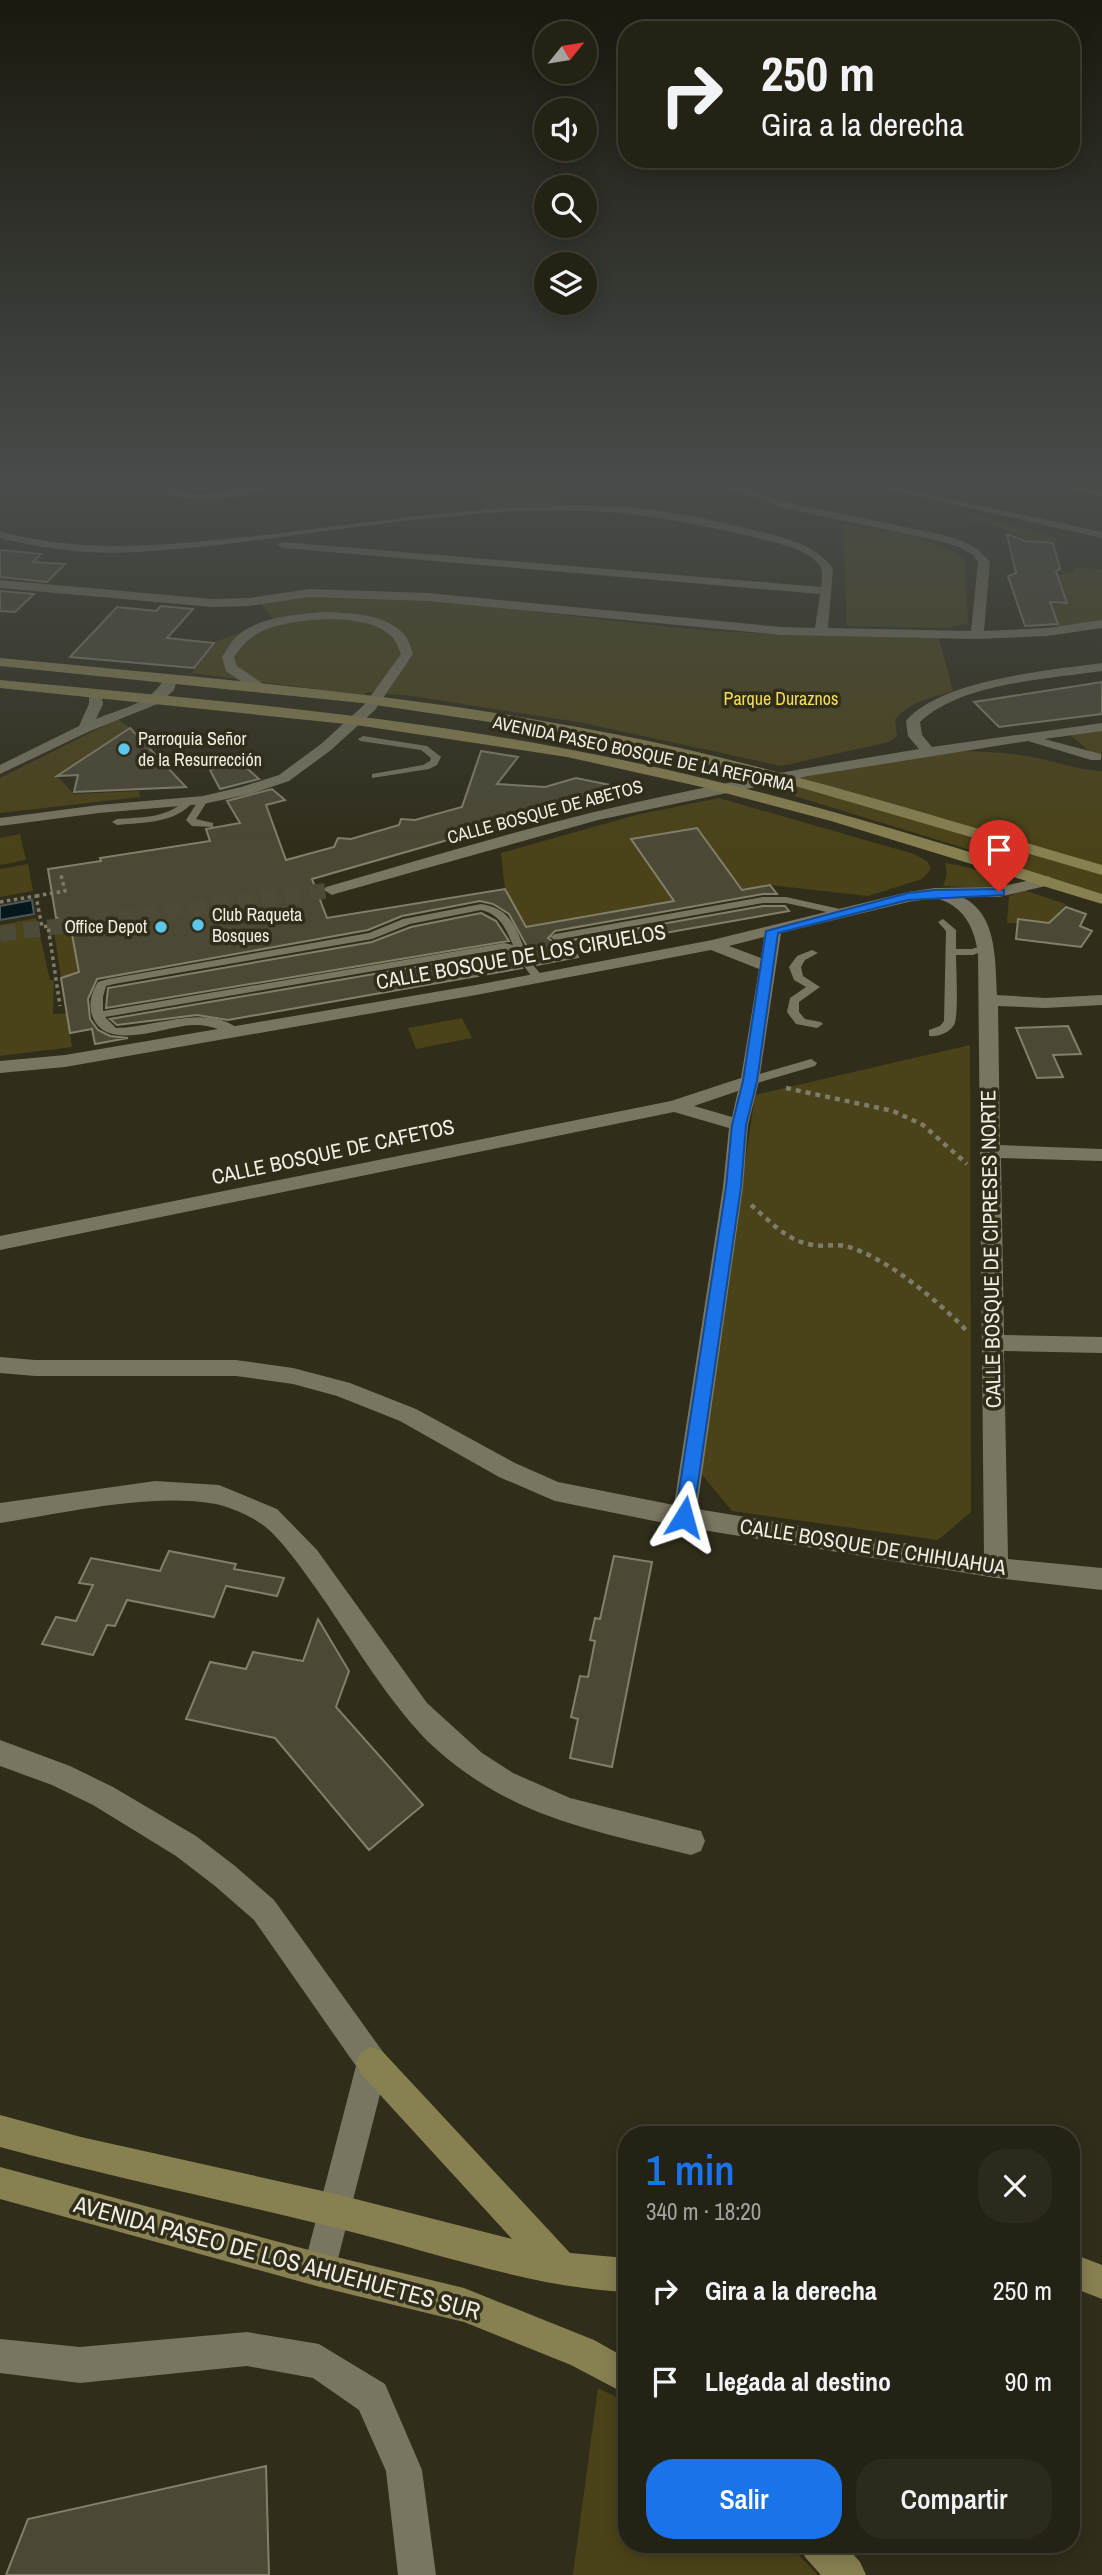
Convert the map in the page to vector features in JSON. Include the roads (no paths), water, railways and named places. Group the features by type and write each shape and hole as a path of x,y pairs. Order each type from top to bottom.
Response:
{"main road":[{"name":"AVENIDA PASEO BOSQUE DE LA REFORMA","path":"0,662 326,695 449,710 581,731 746,767 907,811 1102,870"},
{"name":"AVENIDA PASEO BOSQUE DE LA REFORMA","path":"0,684 312,714 435,730 569,754 732,790 872,826 1102,899"},
{"path":"372,2063 562,2269"},
{"path":"0,2131 336,2211 562,2269 618,2273"},
{"name":"AVENIDA PASEO DE LOS AHUEHUETES SUR","path":"0,2183 320,2270 464,2305 582,2352 618,2372"},
{"path":"1080,2273 1102,2282"},
{"path":"826,2553 847,2575"}],"street":[{"path":"525,607 781,631 977,635 1046,632 1102,624"},
{"path":"821,632 823,607"},
{"path":"977,635 980,607"},
{"path":"4,821 196,800 245,791 284,778 316,755 370,707 407,654 407,648 394,632 356,619 309,616 272,624 253,630 238,640 228,657 231,668 260,688"},
{"path":"927,750 915,736 913,721 921,711 936,703 1013,680 1102,667"},
{"path":"0,769 85,728 155,700 169,687 170,679"},
{"path":"85,728 96,704 94,694"},
{"name":"CALLE BOSQUE DE ABETOS","path":"332,890 632,807 927,750 1102,727"},
{"path":"1067,732 1099,757"},
{"path":"1023,738 1099,757"},
{"name":"CALLE BOSQUE DE LOS CIRUELOS","path":"0,1067 65,1061 538,978 712,945 908,897 935,893 999,892 1048,881"},
{"name":"CALLE BOSQUE DE CIPRESES NORTE","path":"996,1567 989,1000 985,940 999,892"},
{"path":"935,893 954,898 969,907 985,940"},
{"path":"684,1517 733,1187 739,1125 750,1081 773,931"},
{"path":"712,945 767,967"},
{"path":"989,1000 1045,1003 1102,1000"},
{"name":"CALLE BOSQUE DE CAFETOS","path":"0,1243 674,1106 750,1081"},
{"name":"CALLE BOSQUE DE CAFETOS","path":"674,1106 739,1125"},
{"path":"989,1151 1102,1155"},
{"path":"993,1343 1102,1345"},
{"name":"CALLE BOSQUE DE CHIHUAHUA","path":"0,1365 35,1368 236,1368 293,1376 342,1389 408,1415 507,1470 555,1491 684,1517 1100,1581"},
{"path":"0,1513 155,1491 219,1495 269,1516 308,1557 418,1712 472,1762 514,1788 567,1811 691,1841"},
{"path":"0,1753 60,1775 103,1796 186,1846 225,1876 264,1910 372,2063 320,2270"},
{"path":"0,2356 80,2365 247,2349 320,2362 372,2397 404,2470 417,2575"}],"lane":[{"path":"363,739 429,750 436,757 431,765 375,776"},
{"path":"117,822 169,815 196,800"},
{"path":"196,800 191,820 196,824 209,825"},
{"path":"555,937 763,900 786,900 845,913"},
{"path":"235,1031 220,1025 187,1022 114,1032 103,1025 98,1015 97,992 99,986 106,982 372,936 407,921 475,908 486,908 500,913 538,978"},
{"path":"933,1033 944,1029 950,1022 951,930 943,922"},
{"path":"952,952 973,953 985,940"},
{"path":"98,1015 497,947 511,947 522,953"},
{"path":"812,953 801,958 795,967 798,978 814,987 794,1000 791,1010 794,1018 804,1024 817,1024"},
{"path":"750,1081 811,1063"}],"tunnel":[{"path":"0,934 332,890"}],"place":[{"name":"Parroquia Señor de la Resurrección","path":"124,749"},
{"name":"Club Raqueta Bosques","path":"198,925"},
{"name":"Office Depot","path":"161,927"}],"park label":[{"name":"Parque Duraznos","path":"781,699"}]}
